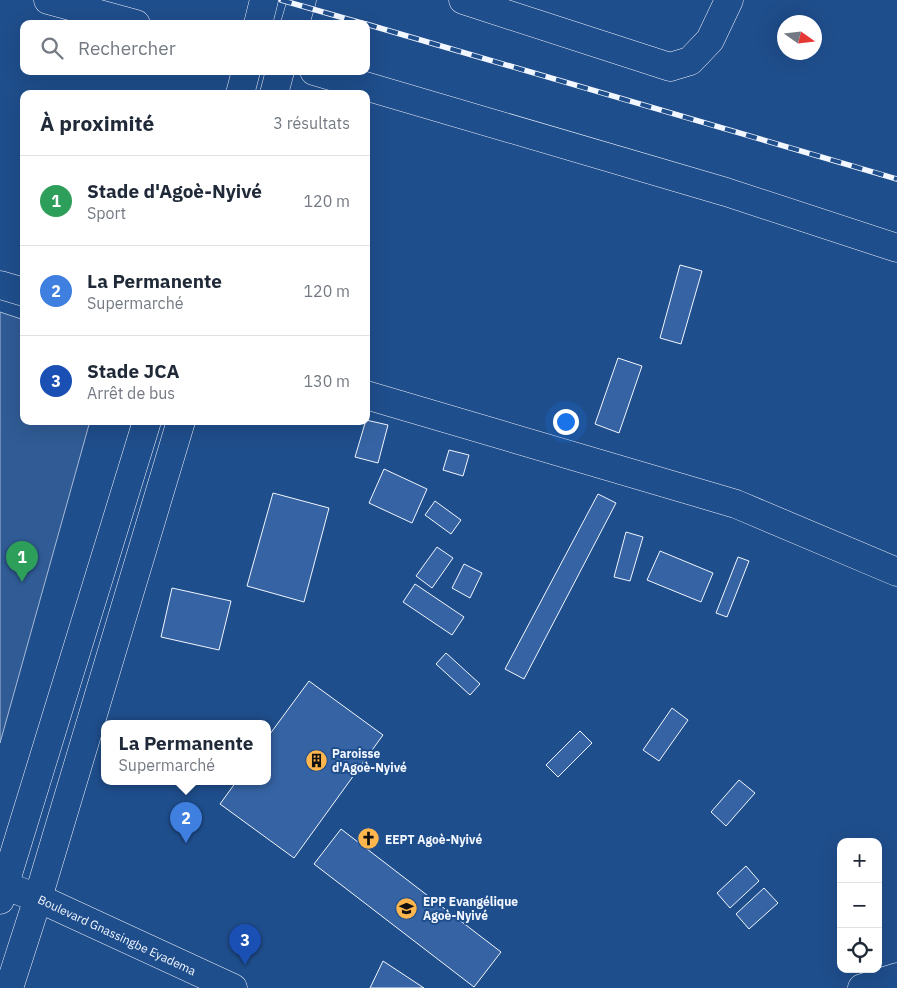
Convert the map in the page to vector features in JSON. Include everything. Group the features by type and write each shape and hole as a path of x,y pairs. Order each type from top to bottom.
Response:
{"main road":[{"path":"48,0 121,20"},
{"path":"259,20 264,0"},
{"path":"296,20 302,0"},
{"path":"462,0 670,67 690,61 710,40 729,0"},
{"path":"241,90 245,75"},
{"path":"275,90 279,75"},
{"path":"328,75 726,192 897,248"},
{"path":"0,285 20,291"},
{"path":"370,396 736,504 897,572"},
{"path":"1,890 146,425"},
{"path":"0,984 9,988 38,898 180,425"},
{"name":"Boulevard Gnassingbe Eyadema","path":"1,890 38,898 233,988"},
{"path":"862,988 897,977"}],"shaded area":[{"path":"0,312 20,319 20,425 89,425 0,743"}],"building":[{"path":"680,265 702,271 681,344 660,338"},
{"path":"618,358 642,366 619,433 595,424"},
{"path":"370,421 388,425 378,463 355,457 365,425 370,425"},
{"path":"449,450 469,455 463,476 443,470"},
{"path":"384,469 427,489 412,523 369,503"},
{"path":"273,493 329,508 304,602 247,586"},
{"path":"598,494 616,503 524,679 505,669"},
{"path":"435,501 461,520 451,534 425,515"},
{"path":"626,532 643,537 630,581 614,577"},
{"path":"437,547 453,558 432,588 416,576"},
{"path":"660,551 713,573 701,602 647,580"},
{"path":"738,557 749,561 727,617 716,613"},
{"path":"464,564 482,573 470,598 452,588"},
{"path":"415,584 464,617 452,635 403,602"},
{"path":"172,588 231,601 219,650 161,637"},
{"path":"446,653 480,684 470,695 436,664"},
{"name":"Paroisse d'Agoè-Nyivé","path":"309,681 383,735 294,858 220,804 234,785 271,785 271,733"},
{"path":"672,708 688,720 659,761 643,750"},
{"path":"580,731 592,743 558,777 546,765"},
{"path":"739,780 755,793 726,826 711,812"},
{"name":"EPP Evangélique Agoè-Nyivé","path":"341,829 501,952 474,987 314,864"},
{"path":"746,866 759,881 730,908 717,893"},
{"path":"764,888 778,903 749,929 736,914"},
{"path":"383,961 424,988 370,988"}],"railway":[{"path":"281,0 351,20"},
{"path":"370,25 897,179"}],"place":[{"name":"Stade d'Agoè-Nyivé","path":"22,582"},
{"name":"Paroisse d'Agoè-Nyivé","path":"316,760"},
{"name":"EEPT Agoè-Nyivé","path":"369,839"},
{"name":"La Permanente","path":"186,843"},
{"name":"EPP Evangélique Agoè-Nyivé","path":"407,908"},
{"name":"Stade JCA","path":"245,965"}]}
